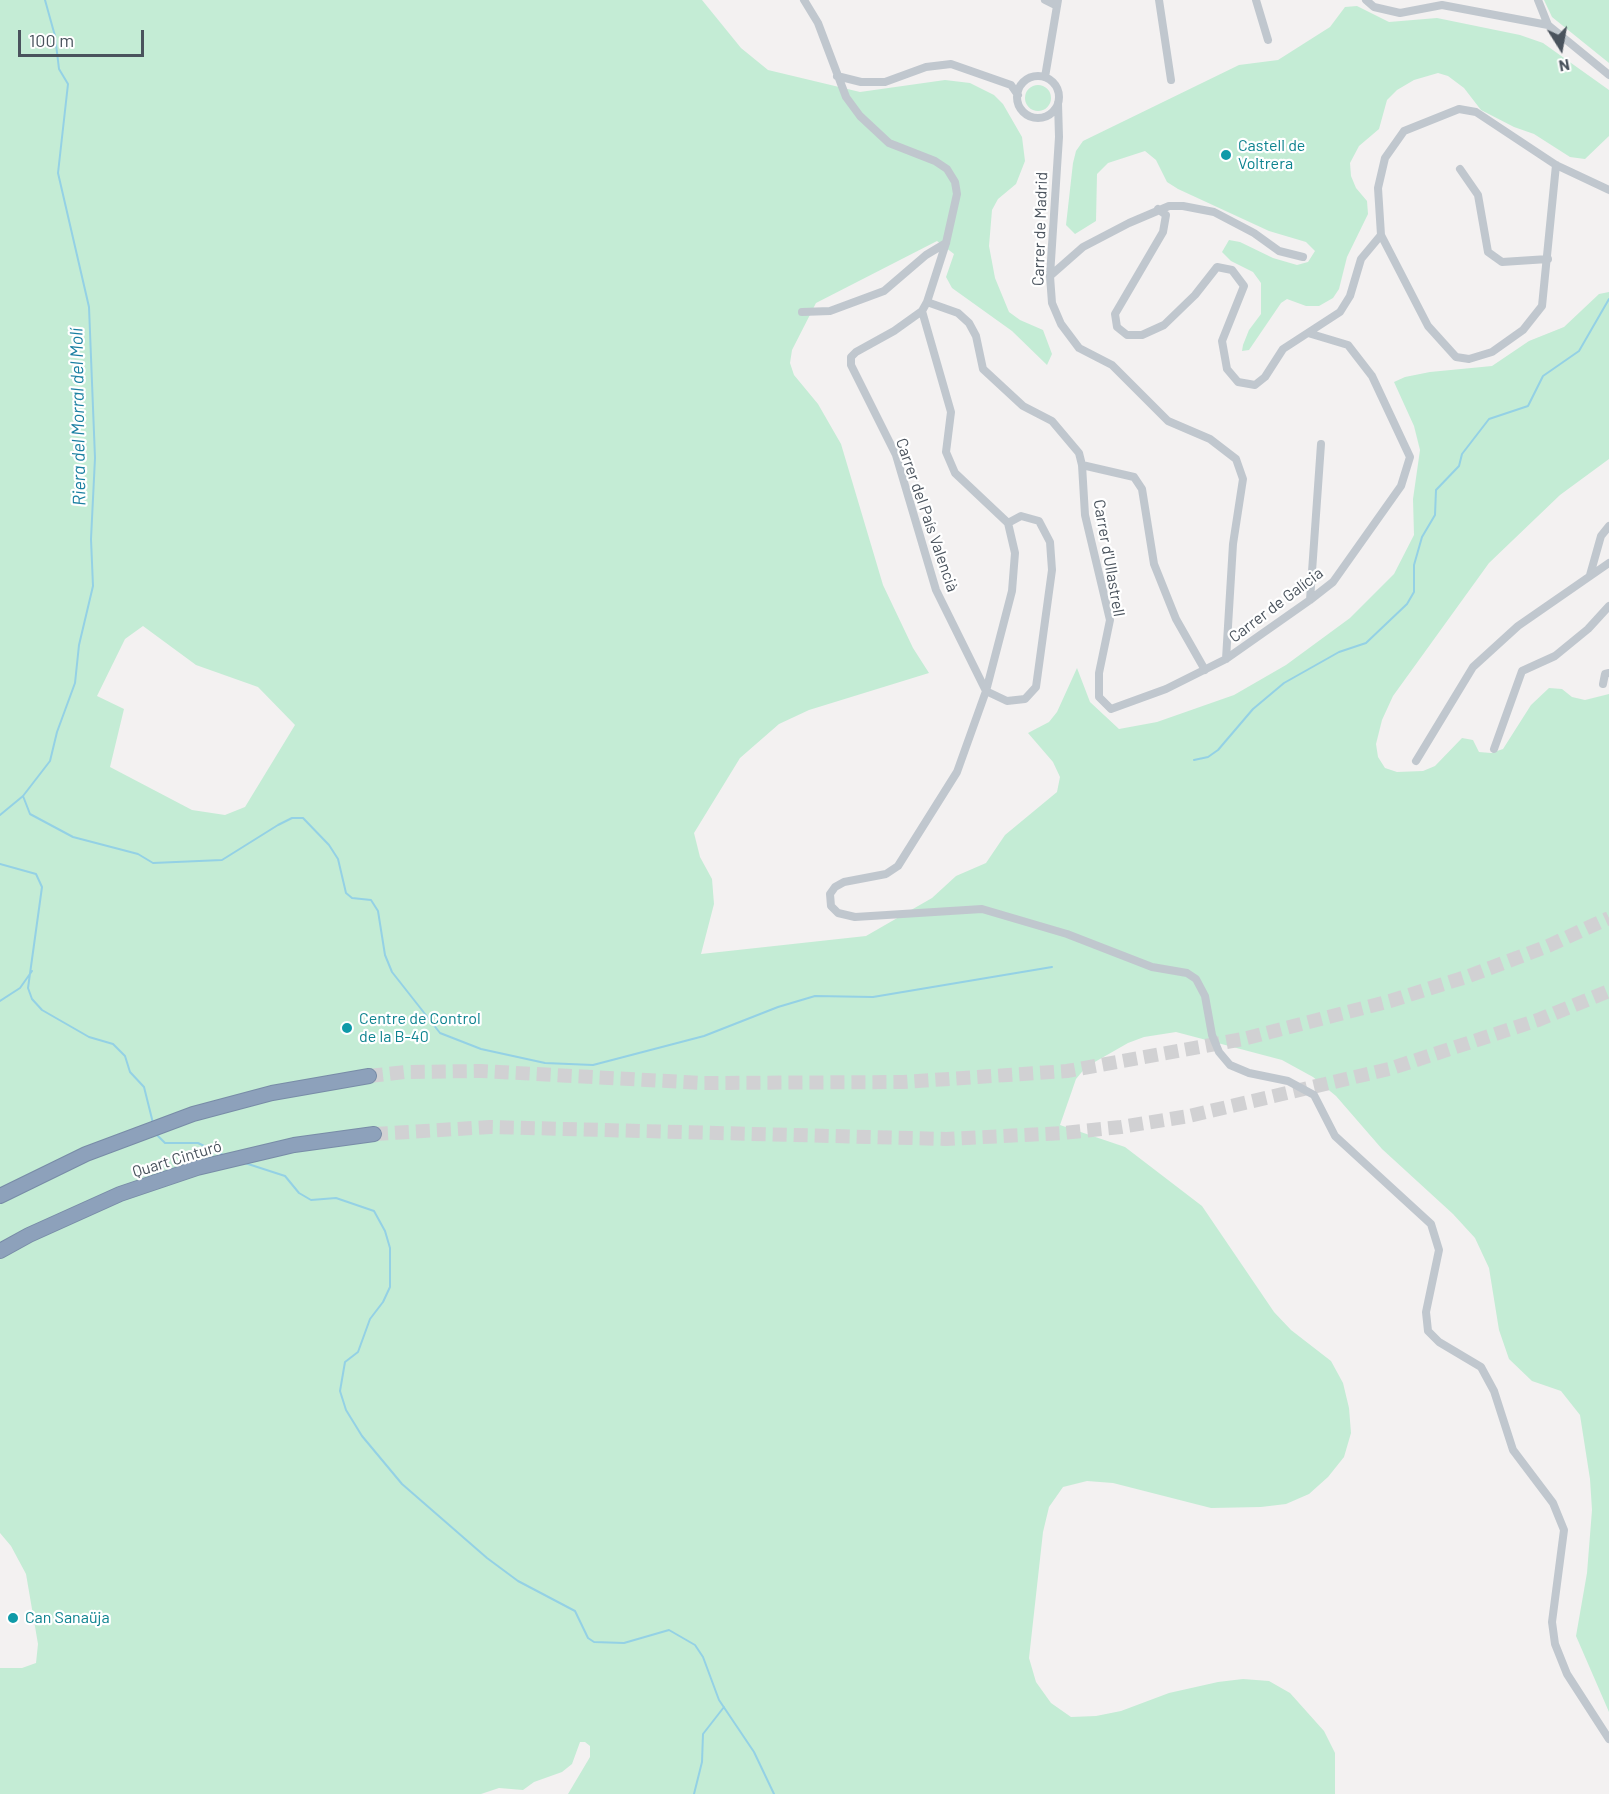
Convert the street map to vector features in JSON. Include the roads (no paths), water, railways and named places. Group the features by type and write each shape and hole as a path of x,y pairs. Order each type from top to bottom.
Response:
{"highway":[{"path":"0,1196 86,1154 150,1129 227,1104 369,1076"},
{"name":"Quart Cinturó","path":"0,1251 29,1235 120,1194 228,1160 330,1139 374,1134"}],"street":[{"path":"804,0 818,23 846,98 860,116 889,143 947,169 955,182 957,194 946,243 927,302 921,312 951,412 946,452 956,473 1008,523 1015,552 1012,591 986,692 957,772 898,866 886,874 844,882 835,887 830,894 831,906 838,913 855,917 982,909 1067,934 1152,967 1187,972 1196,979 1205,996 1212,1035 1219,1052 1230,1065 1249,1073 1288,1081 1314,1095 1335,1136 1431,1224 1439,1250 1426,1312 1428,1331 1440,1342 1481,1367 1494,1391 1513,1450 1553,1503 1564,1530 1552,1622 1555,1644 1572,1682 1609,1738"},
{"path":"1045,0 1058,3 1045,77"},
{"path":"1158,0 1171,80"},
{"path":"1256,0 1268,40"},
{"path":"1366,0 1374,7 1400,13 1442,5 1548,25 1609,75"},
{"path":"1538,0 1548,25"},
{"path":"837,76 861,82 885,82 926,67 951,64 1011,85 1018,95 1020,108 1037,118 1050,114 1058,103 1058,90 1045,77"},
{"path":"1018,95 1027,80 1045,77"},
{"name":"Carrer de Madrid","path":"1058,103 1059,137 1050,276 1052,303 1061,324 1079,348 1112,364 1168,421 1210,439 1236,459 1243,480 1233,544 1226,659"},
{"path":"1556,165 1542,306 1523,330 1492,352 1469,359 1456,357 1428,326 1381,235 1378,188 1386,158 1404,131 1459,109 1476,112 1556,165 1609,190"},
{"path":"1460,169 1478,195 1488,252 1502,262 1548,259"},
{"path":"1050,276 1083,247 1158,209 1183,206 1214,212 1254,233 1279,250 1303,257"},
{"path":"1158,209 1166,215 1163,232 1114,314 1117,327 1127,334 1142,335 1164,325 1195,295 1216,267 1232,270 1244,286 1222,341 1227,369 1238,382 1255,385 1264,377 1283,349 1340,312 1350,296 1361,259 1381,235"},
{"path":"802,312 830,311 884,291 926,255 946,243"},
{"name":"Carrer d'Ullastrell","path":"927,302 958,313 969,323 976,336 983,369 1023,406 1052,421 1079,453 1082,465 1085,514 1110,620 1099,673 1099,697 1111,709"},
{"name":"Carrer del País Valencià","path":"921,312 856,352 851,357 851,365 896,455 936,590 986,692"},
{"name":"Carrer de Galícia","path":"1111,709 1166,689 1226,659 1310,600 1333,582 1401,486 1410,457 1372,376 1348,345 1308,333"},
{"path":"1310,600 1321,444"},
{"path":"1082,465 1134,477 1142,489 1154,564 1176,619 1205,670"},
{"path":"986,692 1007,701 1025,699 1036,687 1052,570 1050,542 1039,520 1021,516 1008,523"},
{"path":"1590,575 1601,536 1609,526"},
{"path":"1416,761 1473,667 1518,626 1609,563"},
{"path":"1494,749 1522,671 1555,656 1588,628 1609,606"},
{"path":"1603,684 1605,674 1609,673"}],"waterway":[{"name":"Riera del Morral del Molí","path":"0,815 23,796 50,761 57,732 75,683 79,645 93,586 91,539 95,458 89,307 58,173 68,84 59,69 55,36 45,0"},
{"path":"1194,760 1208,757 1218,750 1253,709 1284,683 1339,652 1366,643 1407,604 1414,592 1414,565 1422,537 1435,515 1436,490 1459,466 1462,454 1489,419 1528,406 1543,376 1579,351 1609,299"},
{"path":"23,796 30,814 73,837 138,854 153,863 222,860 278,825 292,818 303,818 329,845 338,859 346,893 352,898 371,900 378,911 385,955 392,972 440,1033 481,1049 545,1063 593,1065 704,1036 778,1007 815,996 873,997 1052,967"},
{"path":"0,864 36,874 42,887 28,988 32,999 42,1010 89,1037 113,1044 125,1056 130,1072 144,1087 153,1123"},
{"path":"0,1001 20,988 32,971"},
{"path":"156,1134 165,1143 198,1143 225,1156"},
{"path":"245,1163 285,1176 299,1193 311,1200 336,1198 374,1211 385,1231 390,1248 390,1287 383,1302 370,1319 358,1352 345,1362 340,1391 346,1410 362,1436 402,1484 487,1558 518,1581 575,1611 588,1638 594,1642 624,1643 669,1630 695,1645 703,1657 719,1700 754,1752 774,1794"},
{"path":"694,1794 702,1762 703,1734 724,1707"}],"tunnel":[{"path":"369,1076 405,1072 481,1071 703,1083 903,1082 1067,1071 1243,1039 1390,1001 1469,976 1548,946 1609,918"},
{"path":"374,1134 490,1127 946,1139 1063,1133 1121,1127 1189,1116 1389,1069 1538,1020 1609,991"}],"place":[{"name":"Castell de Voltrera","path":"1226,155"},
{"name":"Centre de Control de la B-40","path":"347,1028"},
{"name":"Can Sanaüja","path":"13,1618"}]}
